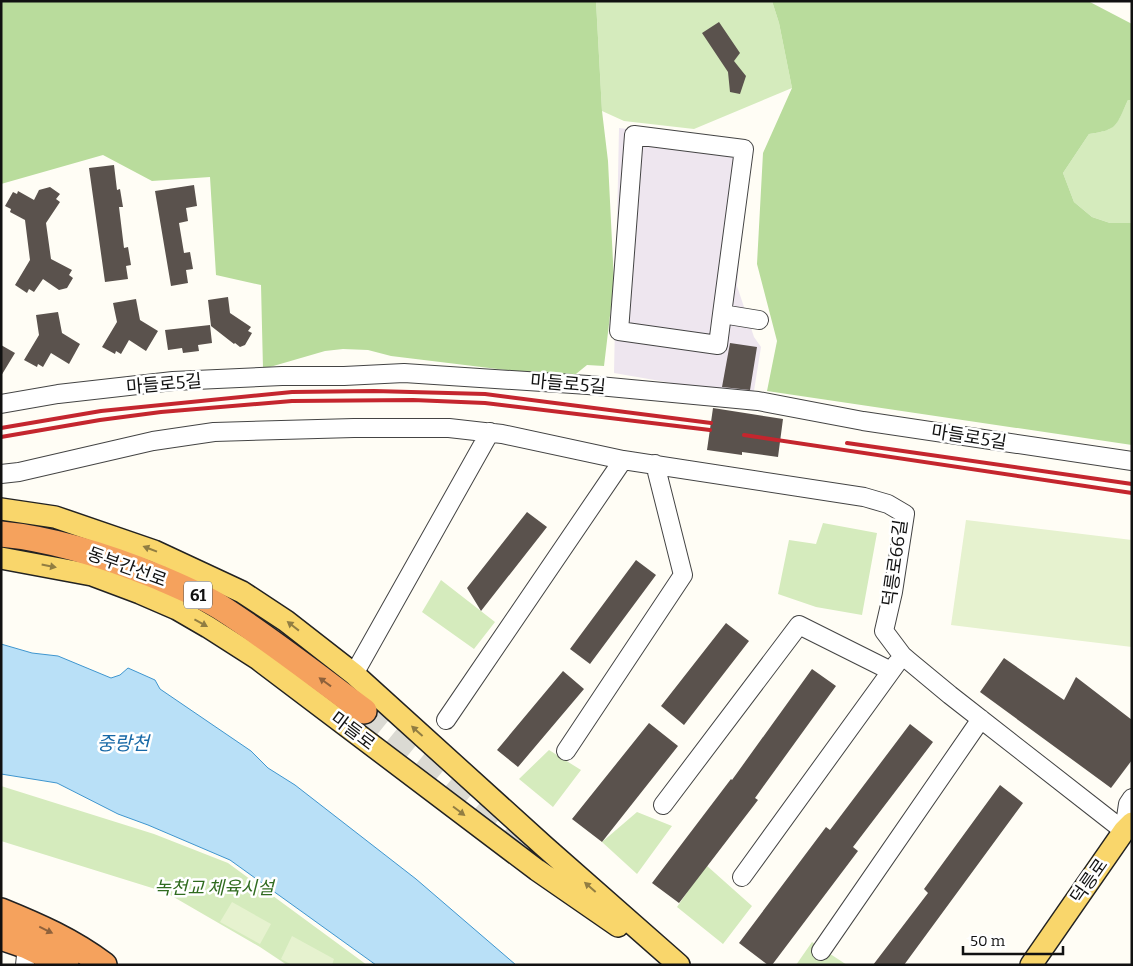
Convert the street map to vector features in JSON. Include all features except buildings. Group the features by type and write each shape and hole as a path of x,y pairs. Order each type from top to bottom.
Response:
{"highway":[{"name":"동부간선로","path":"1,534 69,546 119,561 184,589 226,610 364,711"},
{"path":"1,911 65,939 86,951 104,965"},
{"path":"1,937 26,955 66,965"}],"main road":[{"name":"마들로","path":"1,509 55,517 154,551 242,592 279,616 354,674 678,965"},
{"name":"마들로","path":"1,558 92,575 177,609 208,627 258,659 537,870 678,965"},
{"path":"417,780 430,786 442,783 448,775 449,769 445,756"},
{"name":"덕릉로","path":"1031,965 1130,830"}],"street":[{"path":"634,135 744,149 722,314 718,345 619,331 634,135"},
{"path":"722,314 760,320"},
{"name":"마들로5길","path":"1,404 58,394 173,381 282,376 404,374 588,385 758,401 863,421 1132,461"},
{"name":"덕릉로66길","path":"1,474 19,472 153,441 214,432 449,428 490,432 623,460 864,496 888,504 905,514 893,592 884,631 902,655 981,719 1130,830"},
{"path":"354,674 490,432"},
{"path":"446,720 623,460"},
{"path":"566,751 683,575 655,464"},
{"path":"663,805 799,624 891,671"},
{"path":"742,877 902,655"},
{"path":"821,951 981,719"},
{"path":"1130,830 1128,804 1132,798"}],"shaded area":[{"path":"619,128 749,143 737,286 754,337 761,347 753,397 614,373"}],"green space":[{"path":"1,1 596,1 602,111 608,161 614,282 604,366 587,365 571,378 391,356 368,350 343,349 325,351 263,369 261,285 216,275 210,177 152,181 103,155 1,184"},
{"path":"596,1 772,1 779,23 792,88 694,129 624,121 602,111"},
{"path":"772,1 1088,1 1132,24 1132,100 1128,100 1115,125 1106,131 1089,134 1063,173 1074,202 1092,217 1110,223 1132,223 1132,445 767,391 777,341 757,264 763,153 792,88 779,23"},
{"path":"1128,100 1132,100 1132,223 1110,223 1092,217 1074,202 1063,173 1089,134 1106,131 1115,125"},
{"path":"966,520 1132,540 1132,647 951,625"},
{"path":"823,523 877,533 862,615 816,607 778,594 789,540 816,544"},
{"path":"441,580 495,622 474,649 422,612"},
{"path":"549,750 581,770 553,807 519,779"},
{"name":"녹천교 체육시설","path":"1,786 154,834 228,863 367,965 287,965 260,947 165,892 1,841"},
{"path":"637,812 672,826 637,874 602,842"},
{"path":"706,865 752,906 723,944 677,907"},
{"path":"232,902 271,924 260,944 220,922"},
{"path":"292,936 334,959 332,965 292,965 281,959"},
{"path":"812,942 847,965 796,965"}],"water":[{"name":"중랑천","path":"1,644 32,653 58,656 111,678 120,675 128,668 155,680 160,689 251,751 268,768 295,785 416,879 516,965 376,965 230,860 118,814 57,783 1,774"}],"tunnel":[{"path":"364,711 558,872"}],"railway":[{"path":"1,428 101,411 292,392 374,391 485,394 711,423"},
{"path":"1,437 100,420 161,412 292,401 413,400 485,403 710,430"},
{"path":"744,435 1132,493"},
{"path":"847,443 1132,484"}]}
